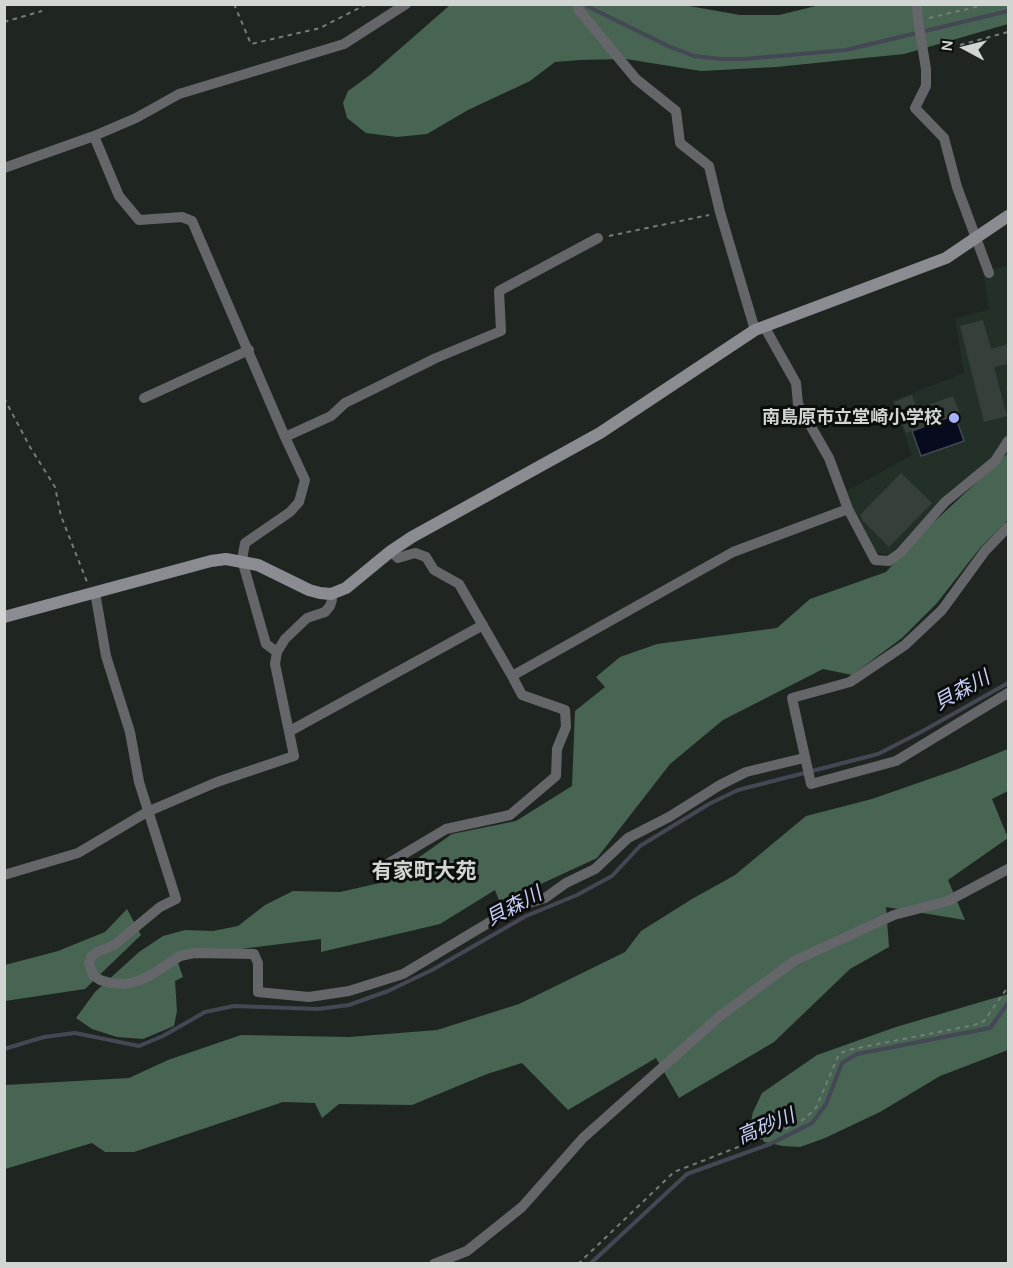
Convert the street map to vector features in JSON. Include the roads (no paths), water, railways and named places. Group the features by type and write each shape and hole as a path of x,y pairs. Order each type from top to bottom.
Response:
{"street":[{"path":"4,168 94,136 136,118 179,94 344,44 406,4"},
{"path":"579,4 578,9 636,79 676,111 680,143 709,166 720,212 760,328 796,383 798,404 829,458 848,509 875,560 889,561 900,553 945,502 995,461 1008,441"},
{"path":"917,4 926,69 926,86 915,108 944,138 957,187 989,273"},
{"path":"94,136 119,196 139,220 182,217 192,221 305,480 299,502 290,512 245,543 242,560 266,644 277,652"},
{"path":"4,617 211,561 226,559 242,560 258,565 309,590 331,594 346,588 412,537 600,433 760,328 946,258 976,240 1008,216"},
{"path":"285,437 331,416 345,403 426,363 501,331 499,291 598,238"},
{"path":"144,398 249,350"},
{"path":"512,676 733,552 848,509"},
{"path":"1008,527 985,551 942,610 905,645 850,682 792,698 811,783 896,761 1008,693"},
{"path":"389,863 446,829 510,815 556,776 557,749 566,727 565,710 522,695 459,584 434,570 426,557 415,553 398,558 392,551"},
{"path":"93,592 106,656 130,732 147,812 176,899 159,907 114,945 91,957 89,963 93,975 111,983 125,984 151,975 180,956 194,953 254,954 258,963 258,992 309,997 349,991 403,974 515,907 545,898 566,883 595,869 628,838 669,817 720,785 746,772 805,762"},
{"path":"4,875 78,853 147,812 217,782 294,756 274,664 277,652 285,639 307,618 325,612 332,600 331,594"},
{"path":"290,731 483,625"},
{"path":"434,1263 467,1251 522,1207 583,1138 720,1016 794,962 894,915 948,901 1008,869"}],"water":[{"path":"955,415 964,441 921,456 912,431"}],"waterway":[{"path":"587,6 668,46 694,56 721,59 846,50 1008,11"},
{"name":"貝森川","path":"4,1049 44,1037 75,1033 139,1046 163,1036 205,1012 234,1006 318,1009 349,1005 388,991 432,970 526,916 577,895 612,876 640,846 709,804 738,790 878,754 1008,683"},
{"name":"高砂川","path":"590,1264 687,1174 770,1144 812,1123 826,1104 842,1063 857,1054 990,1028 1008,1003"}],"place":[{"name":"南島原市立堂崎小学校","path":"954,418"}],"district":[{"name":"有家町大苑","path":"424,872"}]}
